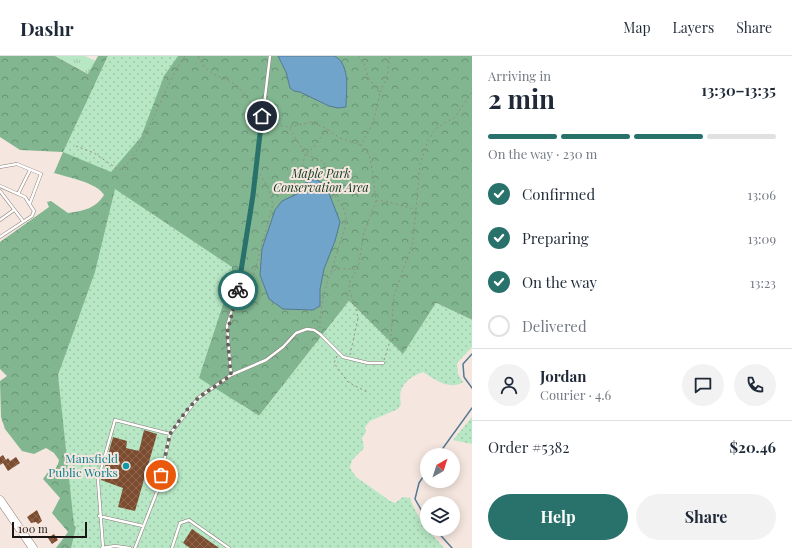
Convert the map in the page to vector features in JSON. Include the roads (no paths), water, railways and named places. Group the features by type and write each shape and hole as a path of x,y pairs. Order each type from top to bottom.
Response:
{"main road":[{"path":"0,500 33,548"}],"lane":[{"path":"231,375 227,333 238,291 256,168 270,56"},
{"path":"0,167 17,164 41,174 30,204"},
{"path":"18,194 30,170"},
{"path":"0,186 25,197 34,211 32,216 0,237"},
{"path":"0,191 1,195 23,221"},
{"path":"0,220 14,210"},
{"path":"135,548 158,489 170,434 198,398 231,375 266,360 283,347 296,333 307,329 314,330 320,334 338,354 368,363 383,363"},
{"path":"130,548 102,547 98,480 115,420 170,434"},
{"path":"99,516 143,526"},
{"path":"172,548 180,523 189,520 229,548"}],"water":[{"path":"278,56 335,56 340,60 346,72 346,107 338,108 329,106 290,88 286,72"},
{"path":"315,179 326,185 340,222 335,241 324,269 320,289 320,306 313,310 283,309 269,299 260,275 262,249 275,210 282,201 297,194 305,183"}],"waterway":[{"path":"472,354 463,364 464,377 472,388"},
{"path":"443,448 472,408"},
{"path":"420,482 415,499 420,508"},
{"path":"441,536 452,548"}],"place":[{"name":"Mansfield Public Works","path":"126,466"}],"park label":[{"name":"Maple Park Conservation Area","path":"321,181"}]}
